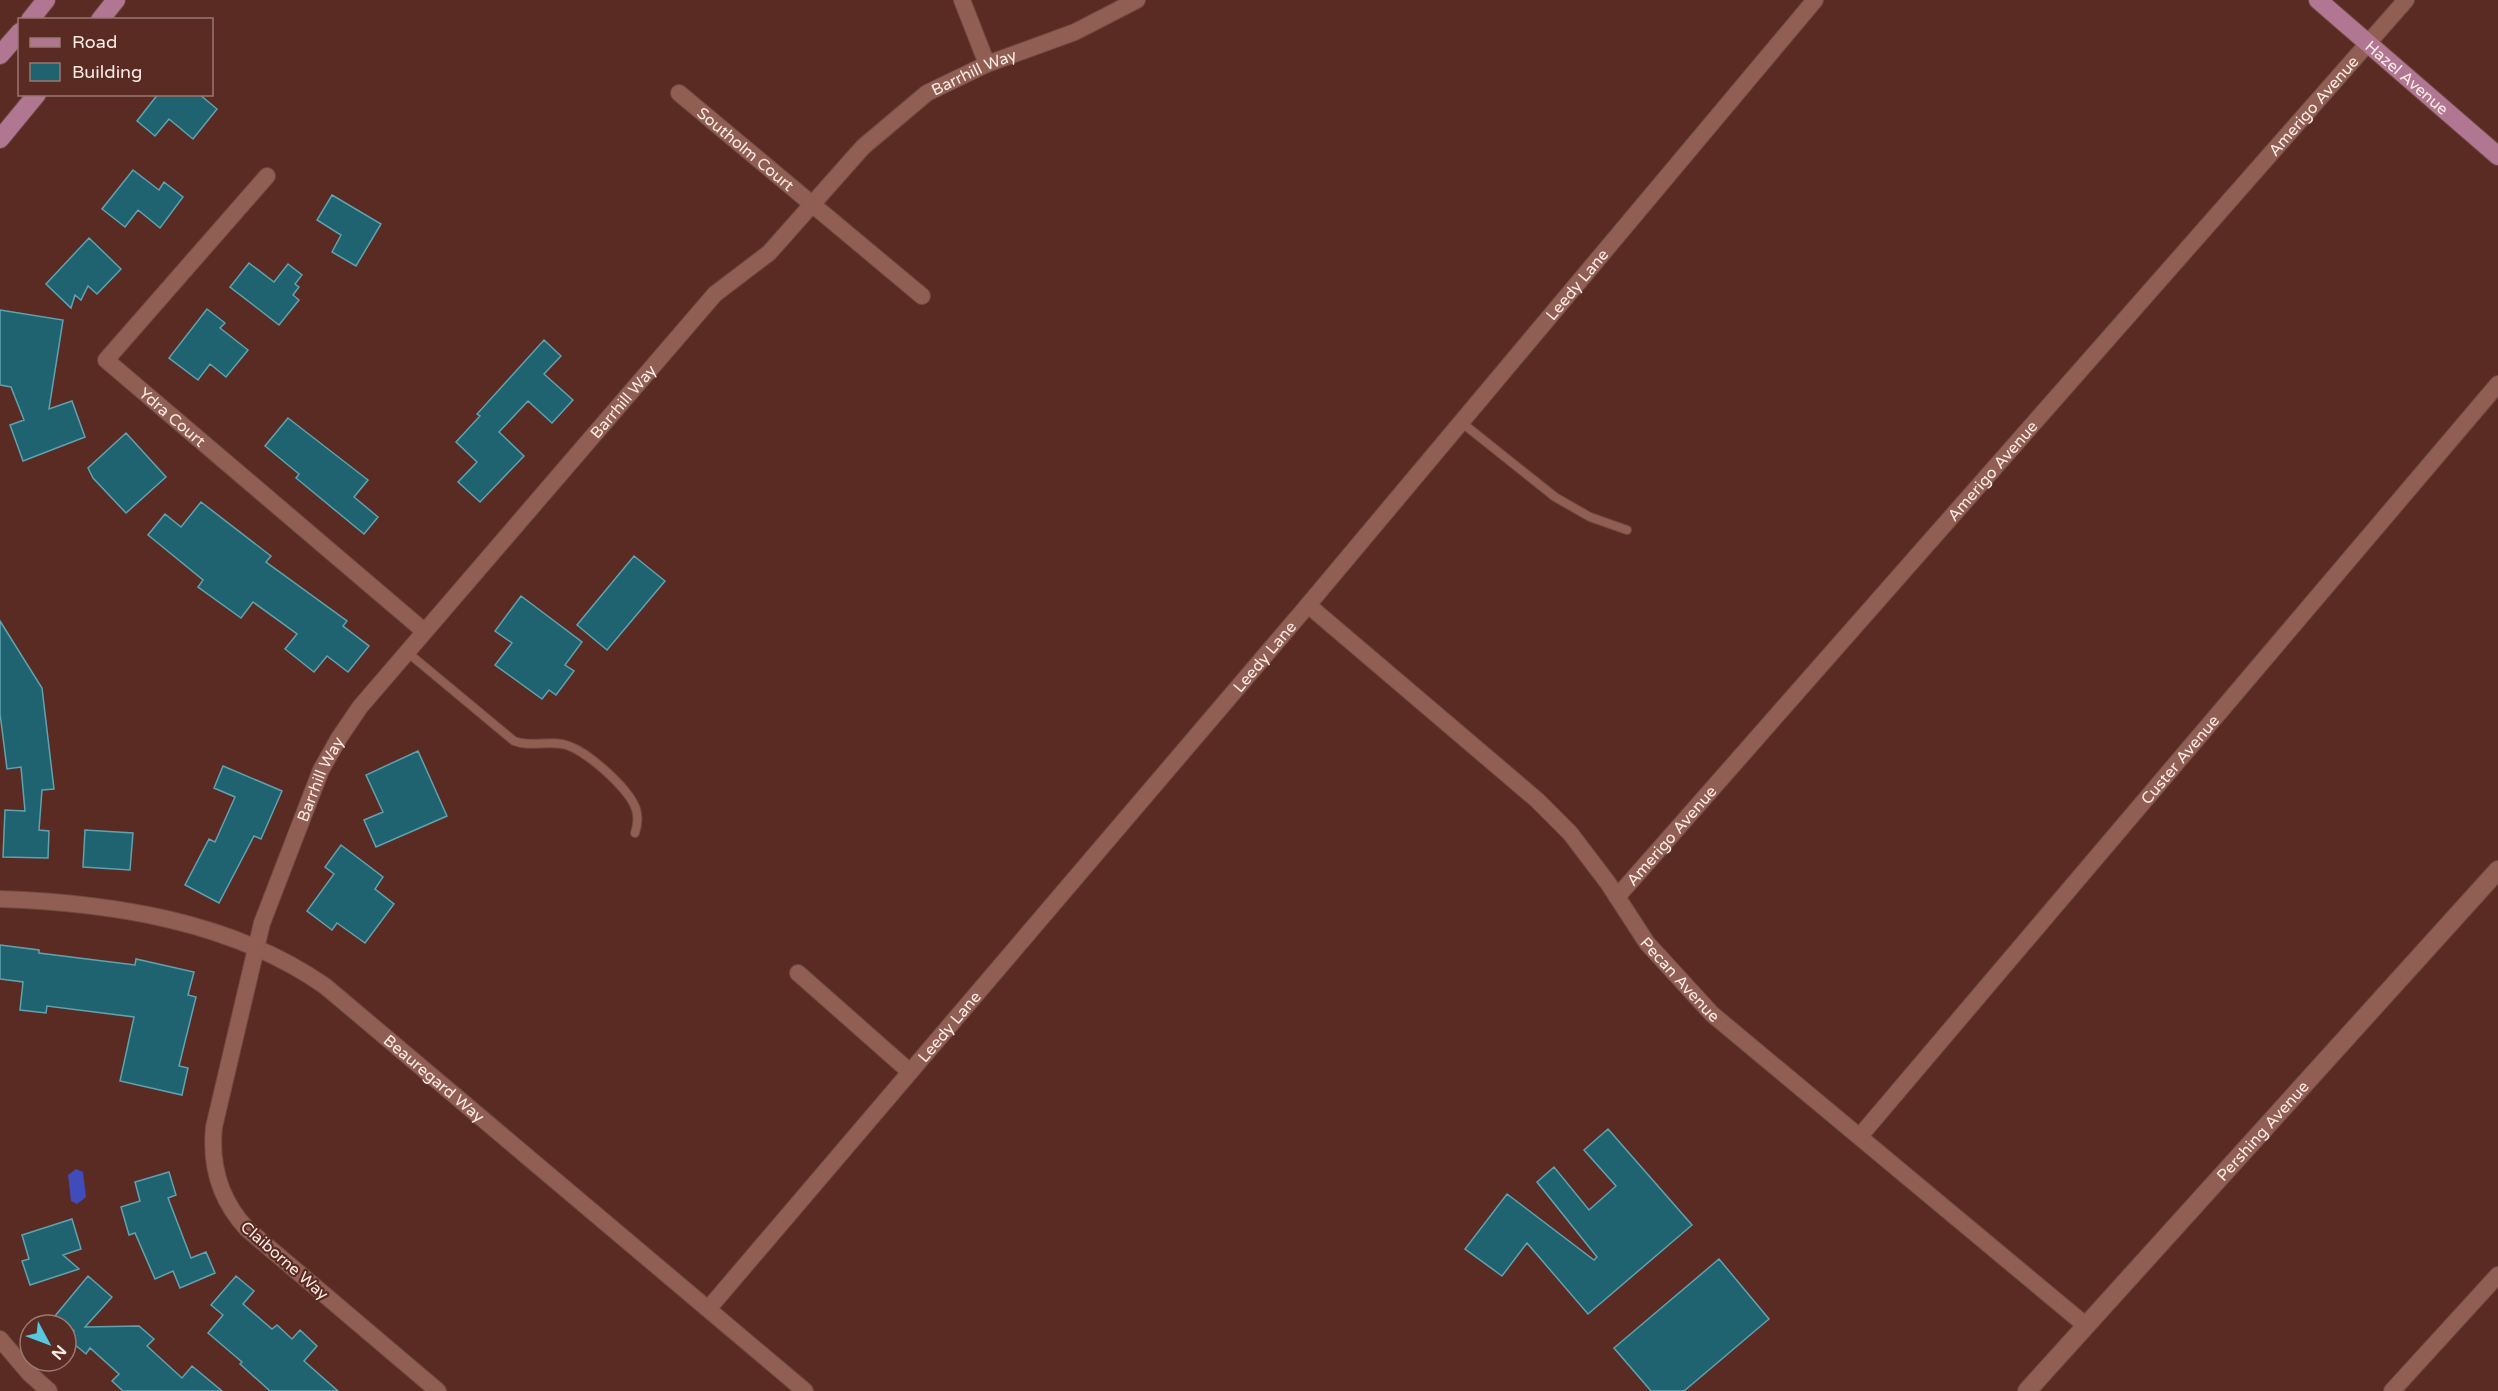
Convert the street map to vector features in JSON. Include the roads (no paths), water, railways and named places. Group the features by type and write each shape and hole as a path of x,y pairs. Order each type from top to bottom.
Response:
{"main road":[{"path":"32,18 46,0"},
{"path":"102,18 116,0"},
{"name":"Hazel Avenue","path":"2318,0 2498,156"},
{"path":"0,55 18,34"},
{"path":"0,139 35,96"}],"street":[{"path":"962,0 987,64"},
{"name":"Barrhill Way","path":"255,946 321,770 360,707 715,294 770,254 863,147 927,93 987,64 1075,32 1137,0"},
{"name":"Leedy Lane","path":"709,1308 1308,605 1815,0"},
{"name":"Amerigo Avenue","path":"1617,897 2406,0"},
{"name":"Southolm Court","path":"678,93 922,296"},
{"name":"Ydra Court","path":"267,176 106,360 424,631"},
{"name":"Custer Avenue","path":"1860,1136 2498,384"},
{"name":"Pecan Avenue","path":"1308,605 1537,800 1570,833 1617,897 1647,943 1712,1014 2084,1324"},
{"name":"Pershing Avenue","path":"2027,1391 2084,1324 2498,870"},
{"name":"Beauregard Way","path":"0,899 106,908 165,919 255,946 301,970 325,986 805,1391"},
{"name":"Claiborne Way","path":"255,946 214,1127 213,1159 220,1190 236,1217 247,1229 438,1391"},
{"path":"798,973 910,1072"},
{"path":"2392,1391 2498,1275"},
{"path":"3,1350 49,1391"}],"lane":[{"path":"1461,422 1555,497 1590,518 1627,530"},
{"path":"407,652 514,741 524,744 567,745 588,757 631,798 638,813 635,833"}]}
